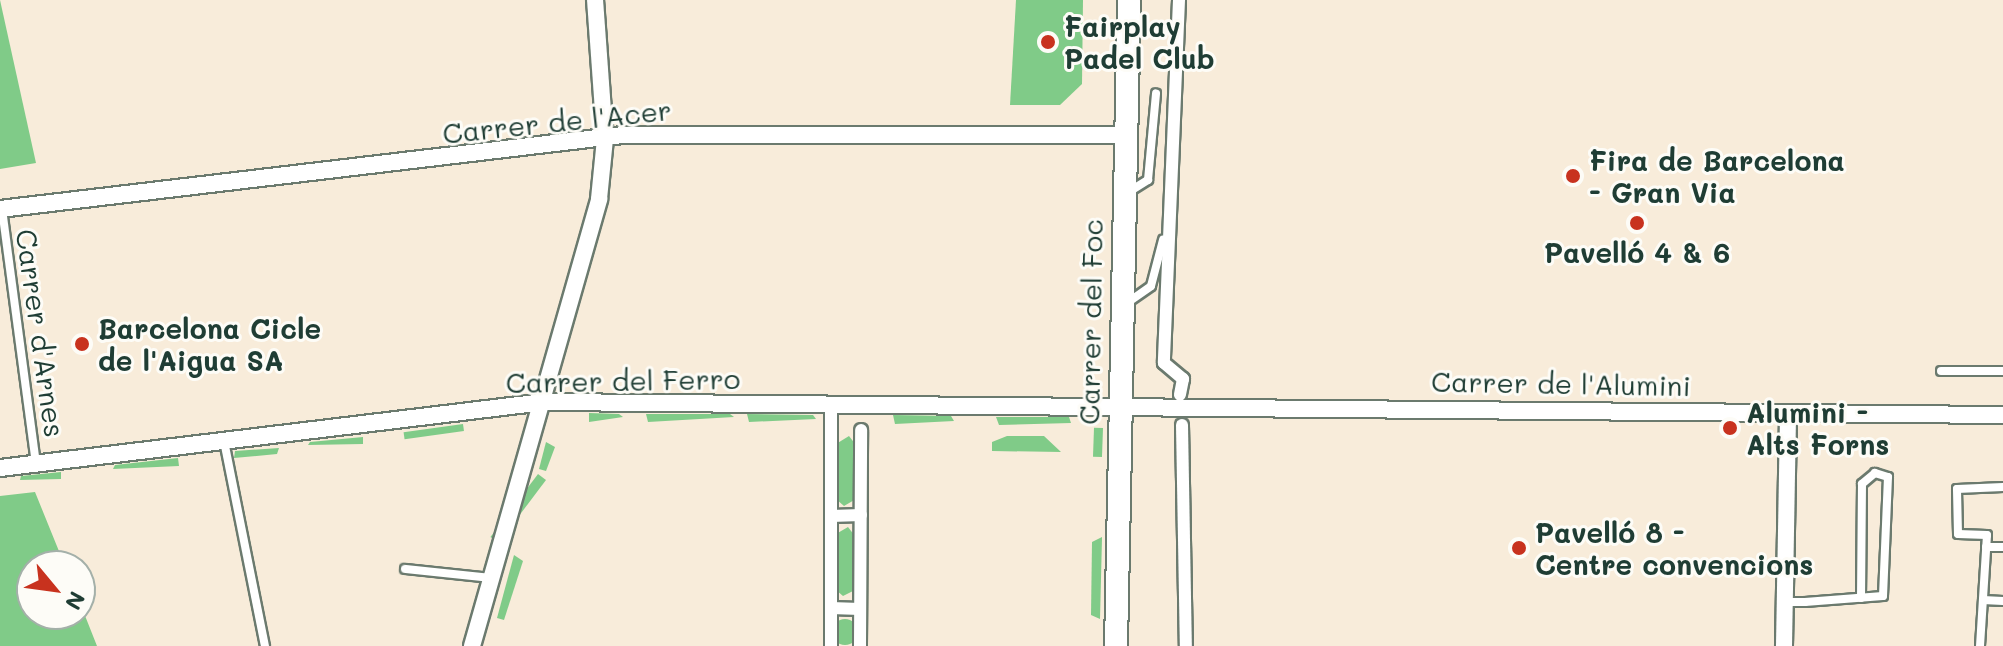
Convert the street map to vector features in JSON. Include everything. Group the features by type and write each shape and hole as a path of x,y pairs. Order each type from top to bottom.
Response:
{"street":[{"path":"472,646 544,402 599,199 605,139 595,0"},
{"name":"Carrer del Foc","path":"1116,646 1122,135 1129,0"},
{"path":"1176,0 1164,363 1183,379 1180,395"},
{"name":"Carrer de l'Acer","path":"1,209 605,139 1122,135"},
{"name":"Carrer del Ferro","path":"0,468 544,402 1118,408"},
{"path":"831,404 831,646"},
{"name":"Carrer de l'Alumini","path":"1118,408 2003,415"},
{"path":"1784,646 1788,413"},
{"path":"1182,427 1186,646"},
{"path":"860,646 861,430"},
{"path":"831,516 861,515"},
{"path":"831,608 860,609"}],"lane":[{"path":"1119,308 1151,286 1163,249 1176,0"},
{"path":"1123,195 1148,180 1156,93"},
{"name":"Carrer d'Arnes","path":"1,209 36,464"},
{"path":"1941,371 2003,371"},
{"path":"224,440 265,646"},
{"path":"1785,602 1861,598 1887,591 1888,477 1875,473 1862,484 1861,598"},
{"path":"1980,646 1987,535 1958,534 1957,489 2003,487"},
{"path":"1986,547 2003,547"},
{"path":"405,569 490,578"},
{"path":"1983,600 2003,601"}],"green space":[{"path":"0,0 36,163 0,169"},
{"name":"Fairplay Padel Club","path":"1016,0 1083,0 1082,84 1060,105 1010,105"},
{"path":"589,413 619,414 623,417 589,422"},
{"path":"646,414 730,414 734,417 648,422"},
{"path":"747,414 813,415 816,419 749,422"},
{"path":"893,415 951,416 954,421 895,424"},
{"path":"996,417 1069,417 1071,423 999,425"},
{"path":"463,424 464,431 405,439 404,432"},
{"path":"1094,428 1103,428 1102,457 1093,457"},
{"path":"849,436 856,445 856,499 844,506 836,499 836,444"},
{"path":"1007,436 1044,436 1061,452 992,451 992,442"},
{"path":"363,437 363,444 308,445 310,442"},
{"path":"546,442 555,447 546,471 539,469"},
{"path":"279,448 277,454 234,458 235,451"},
{"path":"178,458 179,466 113,469 115,465"},
{"path":"61,472 61,479 20,480 21,476"},
{"path":"538,474 546,480 498,543 490,537"},
{"path":"35,492 59,550 16,550 16,630 91,630 97,646 0,646 0,496"},
{"path":"848,527 855,536 855,590 843,596 836,590 836,534"},
{"path":"1102,537 1100,619 1091,615 1092,542"},
{"path":"514,555 523,561 504,620 497,618"},
{"path":"845,619 854,623 858,632 854,641 845,645 836,641 832,632 836,623"}],"place":[{"name":"Fairplay Padel Club","path":"1048,42"},
{"name":"Fira de Barcelona - Gran Via","path":"1573,176"},
{"name":"Pavelló 4 & 6","path":"1637,223"},
{"name":"Barcelona Cicle de l'Aigua SA","path":"82,344"},
{"name":"Alumini - Alts Forns","path":"1730,428"},
{"name":"Pavelló 8 - Centre convencions","path":"1519,548"}]}
